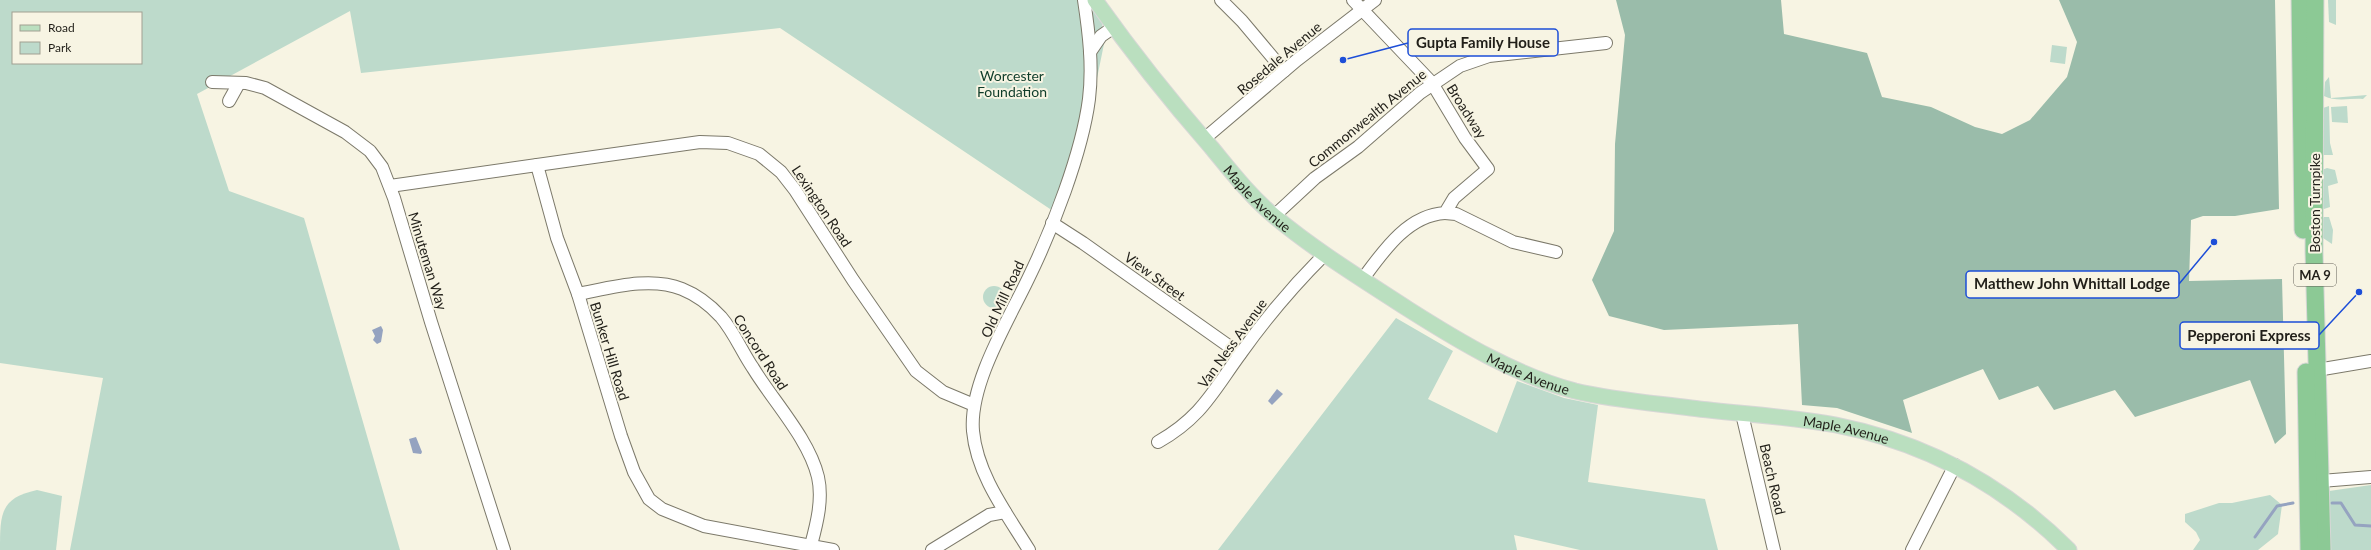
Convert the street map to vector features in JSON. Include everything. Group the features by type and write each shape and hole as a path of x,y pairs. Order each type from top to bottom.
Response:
{"highway":[{"name":"Boston Turnpike","path":"2300,0 2309,550"},
{"name":"Boston Turnpike","path":"2315,0 2314,251 2322,550"}],"main road":[{"name":"Maple Avenue","path":"1095,0 1162,90 1274,216 1324,255 1462,342 1513,368 1556,385 1614,399 1817,422 1856,430 1899,442 1955,465 2016,503 2068,550"}],"street":[{"name":"Old Mill Road","path":"1029,550 1005,512 979,458 973,432 974,405 984,375 1034,269 1074,160 1086,115 1090,84 1090,52 1084,0"},
{"path":"1221,0 1242,21 1284,70"},
{"name":"Broadway","path":"1353,0 1432,83 1464,138 1488,169 1454,198 1445,213"},
{"name":"Rosedale Avenue","path":"1204,139 1284,70 1375,0"},
{"path":"1088,25 1104,13"},
{"path":"1090,52 1101,36 1114,27"},
{"name":"Commonwealth Avenue","path":"1274,216 1315,178 1358,147 1432,83 1450,71 1479,58 1606,43"},
{"name":"Minuteman Way","path":"212,82 240,83 266,88 345,132 376,158 390,186 433,328 504,550"},
{"path":"229,101 240,83"},
{"name":"Lexington Road","path":"537,165 626,151 700,142 728,143 759,154 777,168 795,190 853,280 916,371 943,392 974,405"},
{"path":"390,186 537,165"},
{"name":"Bunker Hill Road","path":"537,165 557,238 578,294 621,436 634,472 649,499 662,509 704,526 834,550"},
{"path":"1362,280 1383,252 1404,231 1425,217 1445,213 1456,214 1523,246 1556,252"},
{"name":"View Street","path":"1052,223 1083,243 1240,354"},
{"name":"Van Ness Avenue","path":"1158,442 1179,430 1203,407 1240,354 1295,285 1324,255"},
{"name":"Concord Road","path":"578,294 640,284 666,285 682,289 698,297 715,311 730,330 753,369 792,426 815,467 820,488 819,510 811,545"},
{"path":"2317,370 2371,361"},
{"name":"Beach Road","path":"1742,414 1774,550"},
{"path":"1912,550 1955,465"},
{"path":"2321,481 2371,477"},
{"path":"932,550 989,515 1005,512"}],"green space":[{"name":"Worcester Foundation","path":"0,0 1100,0 1104,44 1087,127 1059,215 780,28 361,73 350,11 197,94 229,191 304,218 400,550 70,550 103,378 0,363"},
{"path":"1616,0 1781,0 1784,34 1867,53 1882,97 1931,107 1975,127 2002,134 2030,120 2067,77 2077,42 2059,0 2275,0 2279,209 2235,216 2203,216 2191,220 2189,281 2282,279 2286,434 2275,444 2250,380 2135,417 2115,390 2054,410 2038,386 1999,400 1983,369 1903,400 1912,433 1837,408 1802,405 1798,324 1664,330 1609,316 1592,280 1614,231 1615,144 1625,35"},
{"path":"2328,0 2336,0 2336,25 2329,22"},
{"path":"2052,45 2067,47 2065,64 2050,62"},
{"path":"2329,77 2331,98 2367,95 2363,99 2338,99 2329,98 2324,96 2325,82"},
{"path":"2329,106 2330,143 2333,155 2322,155 2323,108"},
{"path":"2347,106 2348,123 2332,122 2331,107"},
{"path":"2327,168 2335,170 2338,183 2328,186 2330,207 2324,209 2322,208 2322,170"},
{"path":"2324,217 2329,217 2333,230 2332,244 2323,238 2322,219"},
{"path":"994,286 1002,289 1005,297 1002,305 994,308 986,305 983,297 986,289"},
{"path":"1396,318 1453,351 1428,399 1497,433 1517,381 1564,398 1598,405 1588,482 1705,499 1718,550 1580,550 1514,535 1517,550 1218,550"},
{"path":"2371,485 2371,550 2317,550 2315,493"},
{"path":"37,490 62,496 56,550 0,550 2,517 9,503 25,493"},
{"path":"2270,495 2282,505 2278,534 2258,550 2193,550 2200,540 2196,532 2185,522 2185,514 2219,503 2232,503"}],"water":[{"path":"381,326 383,330 381,342 377,344 373,340 375,336 372,330"},
{"path":"1277,389 1283,394 1272,405 1268,401"},
{"path":"416,437 422,452 421,454 413,453 409,439"}],"waterway":[{"path":"2255,537 2277,506 2293,503"},
{"path":"2332,503 2341,503 2355,525 2371,526"}],"place":[{"name":"Gupta Family House","path":"1343,60"},
{"name":"Matthew John Whittall Lodge","path":"2214,242"},
{"name":"Pepperoni Express","path":"2359,292"}]}
